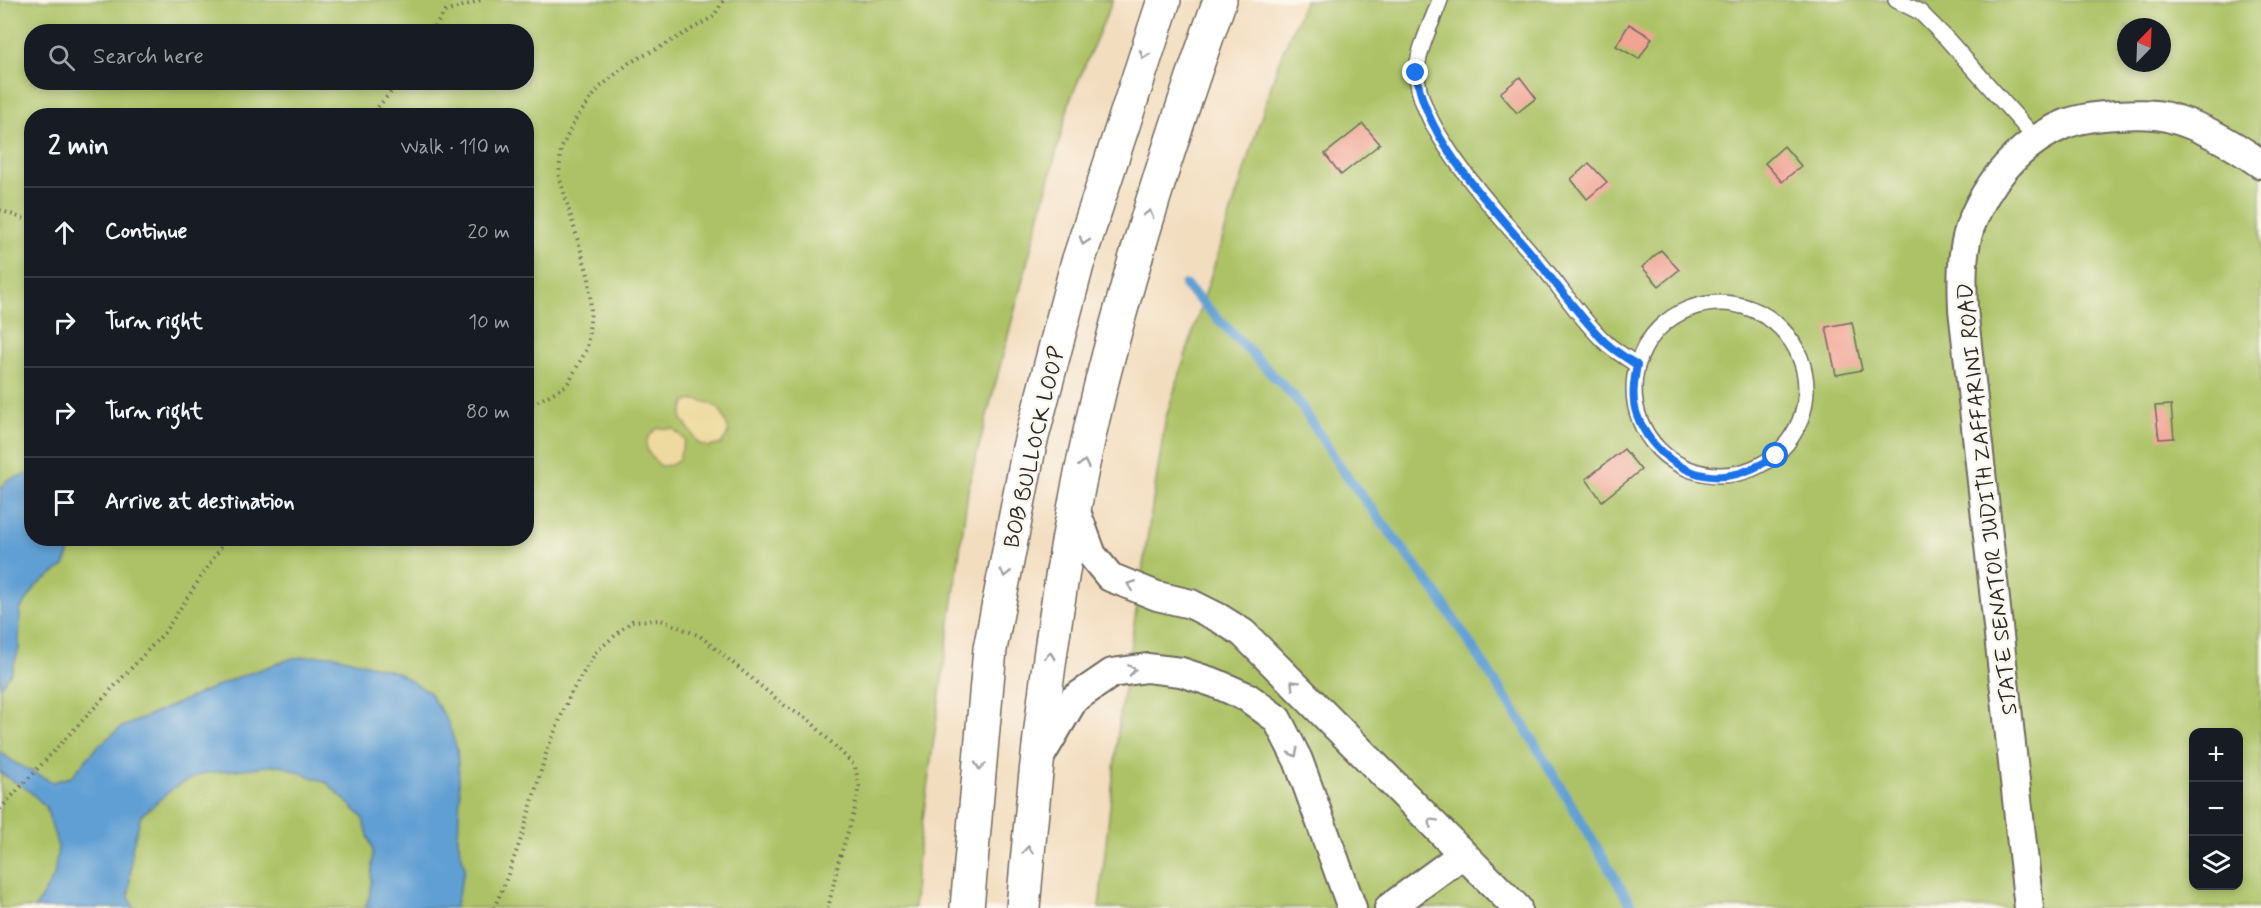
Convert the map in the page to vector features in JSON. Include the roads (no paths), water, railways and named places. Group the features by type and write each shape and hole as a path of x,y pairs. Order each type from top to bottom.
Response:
{"highway":[{"name":"BOB BULLOCK LOOP","path":"967,908 990,649 1029,448 1077,265 1164,0"},
{"path":"1023,908 1035,765 1051,647 1075,509 1100,391 1130,277 1163,166 1220,0"}],"street":[{"name":"STATE SENATOR JUDITH ZAFFARINI ROAD","path":"2029,908 1964,321 1962,278 1969,229 1979,205 2014,157 2064,124 2098,116 2135,114 2169,118 2203,129 2238,147 2261,164"},
{"path":"1075,509 1092,555 1110,576 1157,596 1191,604 1243,633 1517,908"},
{"path":"1035,765 1074,699 1112,673 1147,668 1182,672 1247,697 1277,719 1298,760 1352,908"},
{"path":"1389,908 1463,854"}],"lane":[{"path":"1440,0 1421,52 1416,73 1419,93 1428,115 1446,147 1472,181 1605,342 1637,365"},
{"path":"1896,0 1920,12 2037,140"},
{"path":"1733,303 1761,313 1783,330 1799,354 1806,381 1804,409 1794,435 1776,456 1751,471 1723,476 1695,473 1669,460 1649,439 1636,413 1633,385 1637,365 1639,356 1654,332 1677,314 1704,304 1733,303"}],"water":[{"path":"24,475 24,546 72,546 64,566 37,585 20,610 19,649 11,673 0,687 0,491 7,480"},
{"path":"332,655 396,672 429,692 448,722 457,749 460,795 458,840 465,868 455,908 365,908 370,894 373,851 362,817 327,783 280,765 200,774 173,788 141,816 132,848 129,897 134,908 35,908 54,876 58,847 46,807 27,789 0,773 0,752 17,764 53,782 71,777 97,747 120,728 233,679 293,658"}],"waterway":[{"path":"1185,285 1298,401 1343,471 1437,594 1523,724 1633,908"}]}
